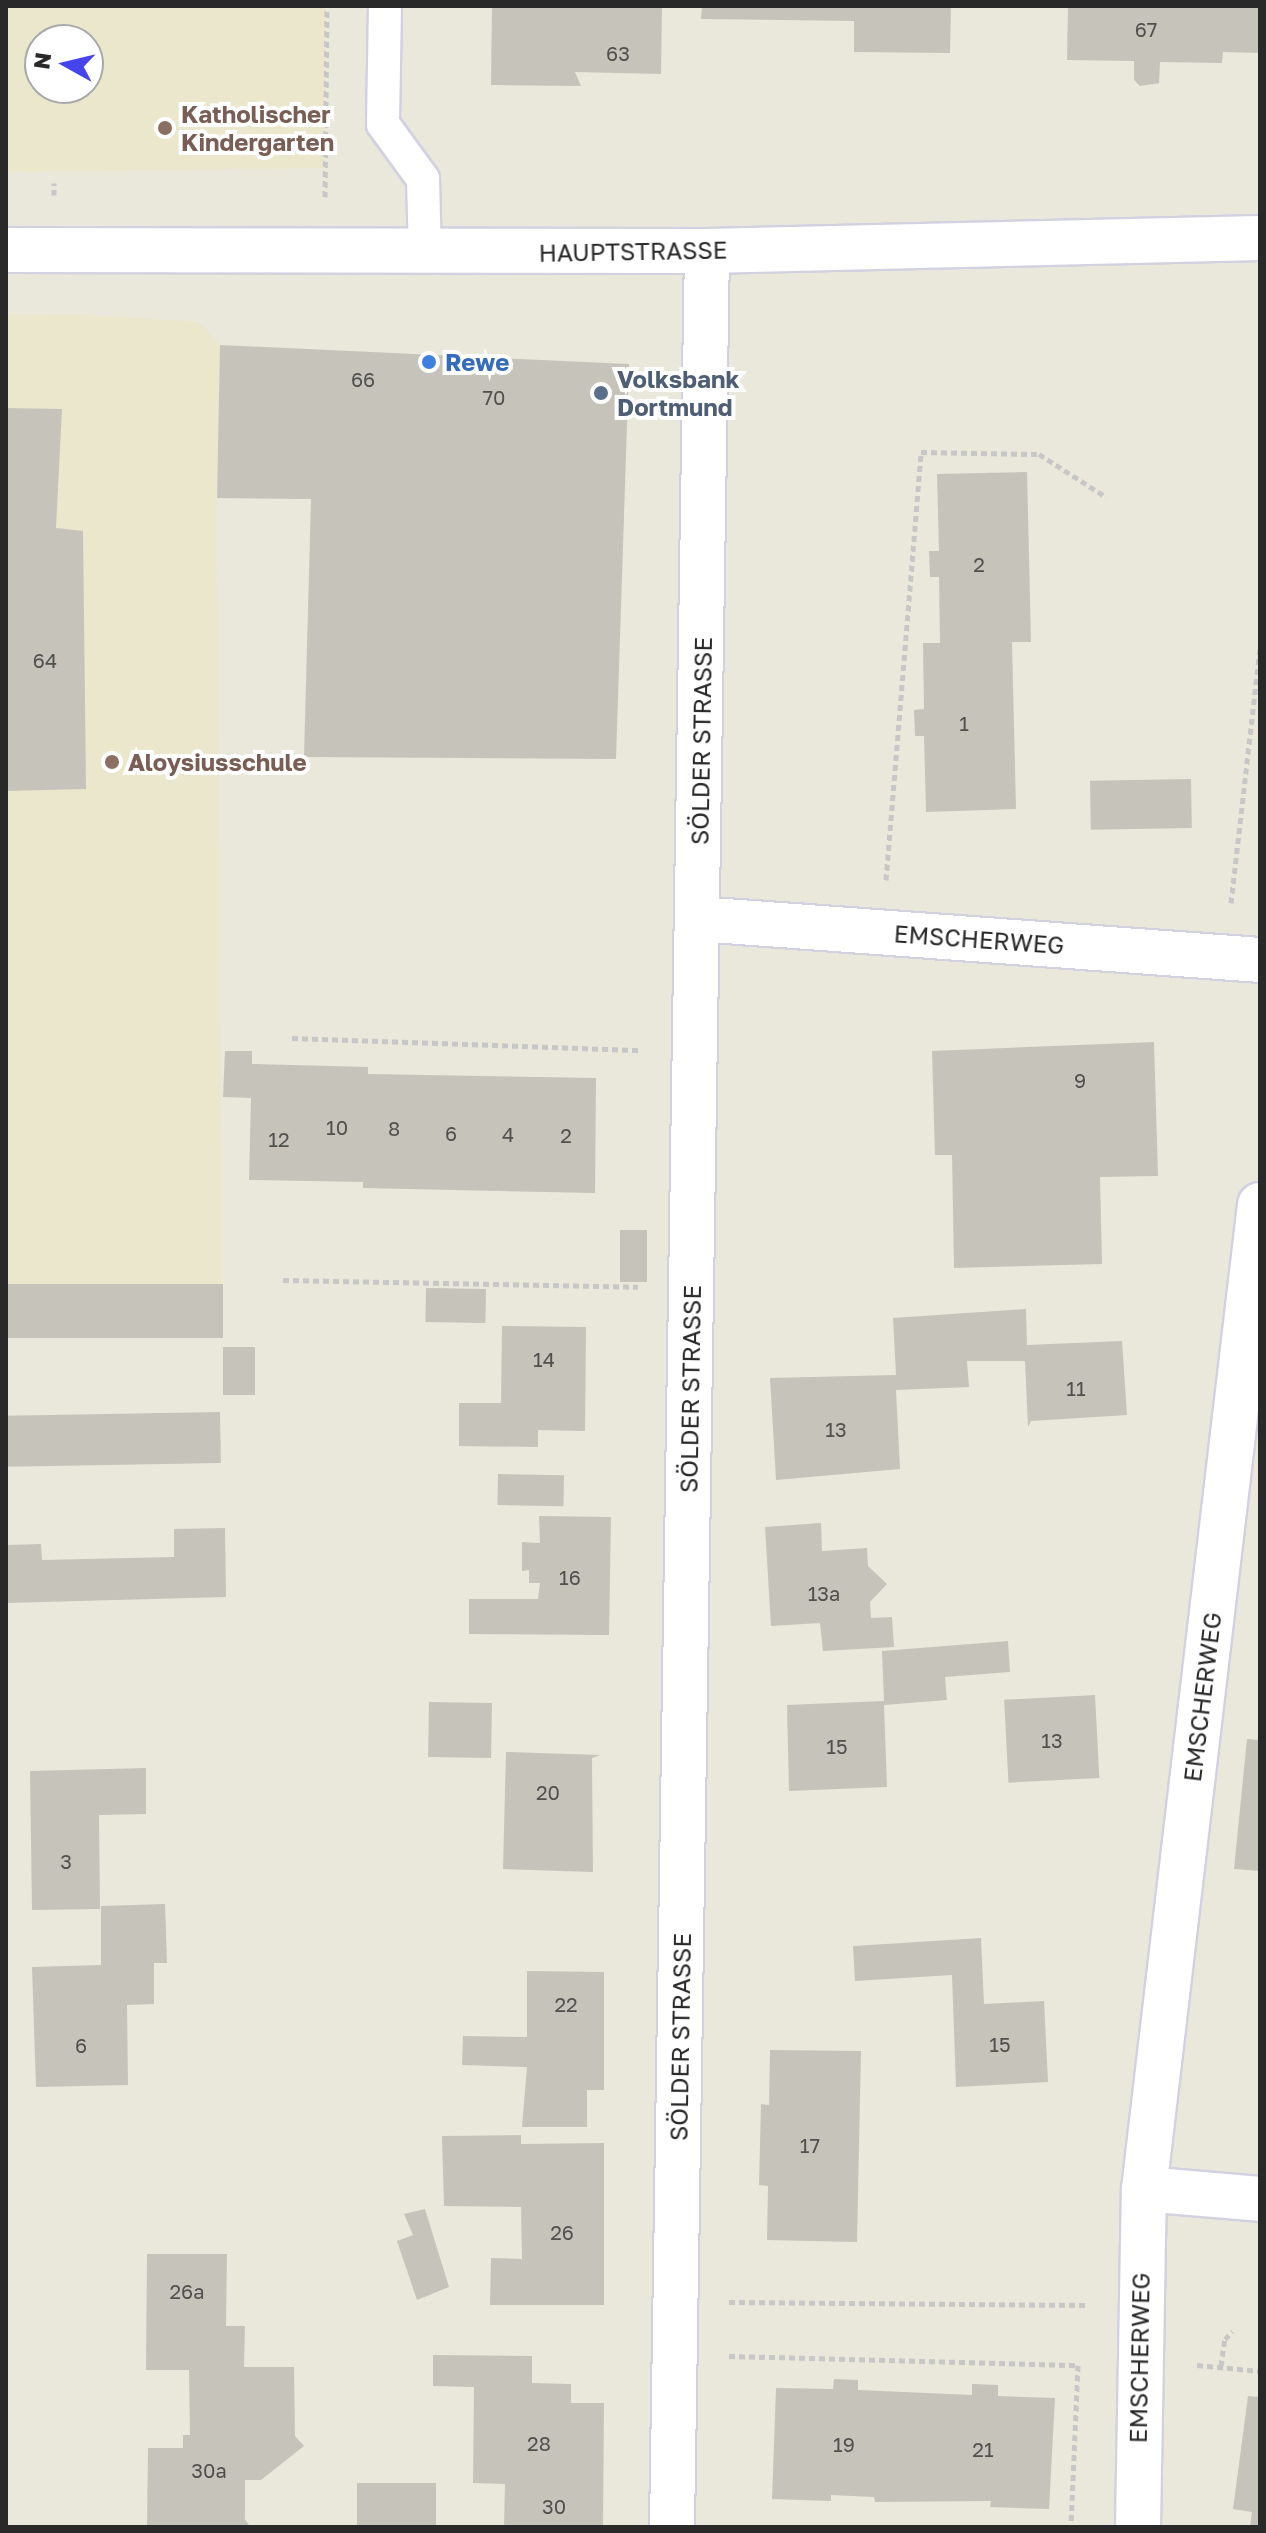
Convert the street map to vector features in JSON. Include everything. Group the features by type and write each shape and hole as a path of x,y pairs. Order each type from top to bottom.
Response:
{"street":[{"name":"HAUPTSTRASSE","path":"6,250 324,253 707,251 1260,238"},
{"name":"SÖLDER STRASSE","path":"672,2527 707,251"},
{"name":"EMSCHERWEG","path":"698,919 1242,958"},
{"name":"EMSCHERWEG","path":"1138,2527 1139,2304 1144,2189 1260,1205"},
{"path":"1144,2189 1260,2199"}],"lane":[{"path":"385,6 383,124 423,179 425,253"}],"path":[{"path":"324,253 327,6"},
{"path":"882,932 921,452 1039,454 1106,497"},
{"path":"1242,958 1260,649"},
{"path":"292,1038 696,1051"},
{"path":"283,1280 691,1289"},
{"path":"676,2299 1139,2304"},
{"path":"1221,2366 1225,2339 1233,2331"},
{"path":"676,2354 1078,2365 1071,2527"}],"shaded area":[{"name":"Katholischer Kindergarten","path":"6,6 326,6 324,168 6,172"},
{"name":"Aloysiusschule","path":"73,314 199,322 220,345 216,504 223,1284 6,1288 6,315"}],"building":[{"path":"492,6 662,6 661,74 575,72 581,86 491,85"},
{"path":"702,6 951,6 950,53 854,52 854,21 701,19"},
{"path":"1068,6 1260,6 1260,53 1223,52 1222,63 1160,62 1159,83 1140,86 1134,80 1134,61 1067,60"},
{"path":"220,345 629,364 616,759 304,757 311,499 217,498"},
{"name":"Aloysiusschule","path":"6,408 62,409 56,528 83,531 86,789 6,791"},
{"path":"1027,472 1031,642 1012,642 1016,809 926,812 924,736 915,736 914,710 924,709 923,643 940,643 939,577 930,577 929,551 939,551 937,474"},
{"path":"1191,779 1192,828 1091,830 1090,781"},
{"path":"1154,1042 1158,1176 1100,1177 1102,1264 954,1268 952,1155 935,1155 932,1051"},
{"path":"225,1051 252,1051 252,1064 368,1067 368,1074 596,1078 595,1193 363,1188 363,1182 249,1180 251,1098 223,1097"},
{"path":"620,1230 647,1230 647,1282 620,1282"},
{"path":"6,1284 223,1284 223,1338 6,1338"},
{"path":"426,1288 486,1289 485,1323 425,1322"},
{"path":"1026,1309 1027,1345 1122,1341 1127,1415 1031,1421 1028,1427 1025,1361 967,1361 969,1387 896,1390 900,1469 776,1480 770,1378 896,1375 893,1318"},
{"path":"502,1326 586,1327 585,1431 538,1430 538,1447 459,1446 459,1403 501,1403"},
{"path":"223,1347 255,1347 255,1395 223,1395"},
{"path":"220,1412 221,1463 7,1467 6,1416"},
{"path":"498,1474 564,1475 563,1506 497,1505"},
{"path":"539,1516 611,1517 609,1635 469,1634 469,1599 538,1599 540,1583 529,1583 529,1570 522,1571 522,1542 540,1543"},
{"path":"821,1523 822,1551 867,1548 868,1566 887,1584 870,1602 871,1618 892,1617 894,1647 823,1651 820,1623 771,1626 765,1527"},
{"path":"225,1528 226,1597 6,1603 6,1545 41,1544 42,1560 174,1557 174,1529"},
{"path":"1008,1641 1010,1672 945,1677 947,1700 884,1705 887,1787 789,1791 787,1705 884,1701 882,1651"},
{"path":"1095,1695 1099,1778 1008,1783 1004,1700"},
{"path":"429,1702 492,1703 491,1758 428,1757"},
{"path":"1247,1739 1260,1740 1260,1871 1234,1869"},
{"path":"506,1752 600,1755 592,1758 593,1872 503,1869"},
{"path":"146,1768 146,1814 99,1815 100,1909 32,1910 30,1771"},
{"path":"165,1904 167,1963 154,1963 154,2004 127,2005 128,2085 36,2087 32,1967 101,1965 101,1906"},
{"path":"981,1938 984,2004 1044,2001 1048,2082 956,2087 952,1975 855,1981 853,1946"},
{"path":"527,1971 604,1972 604,2090 587,2090 587,2127 522,2127 527,2067 462,2065 463,2036 527,2037"},
{"path":"770,2050 861,2051 857,2242 767,2240 768,2186 759,2185 761,2104 769,2105"},
{"path":"521,2135 521,2144 604,2143 604,2305 490,2305 491,2258 522,2259 521,2207 444,2206 442,2136"},
{"path":"425,2209 449,2287 417,2300 397,2241 413,2235 404,2214"},
{"path":"147,2254 227,2254 226,2326 245,2326 244,2367 294,2367 295,2436 304,2446 261,2480 245,2480 245,2519 250,2527 147,2527 148,2448 183,2448 183,2435 190,2435 189,2370 146,2370"},
{"path":"433,2355 532,2356 532,2383 571,2384 571,2403 604,2403 603,2527 504,2527 505,2484 473,2483 474,2387 433,2386"},
{"path":"834,2379 858,2380 858,2390 972,2395 972,2384 998,2385 998,2396 1055,2398 1049,2509 990,2507 991,2501 875,2502 874,2497 831,2495 831,2501 772,2499 776,2388 833,2389"},
{"path":"1248,2396 1260,2397 1260,2527 1250,2527 1252,2512 1233,2509"},
{"path":"357,2483 436,2483 436,2527 357,2527"}],"place":[{"name":"Katholischer Kindergarten","path":"165,128"},
{"name":"Rewe","path":"429,362"},
{"name":"Volksbank Dortmund","path":"601,393"},
{"name":"Aloysiusschule","path":"112,762"}]}
